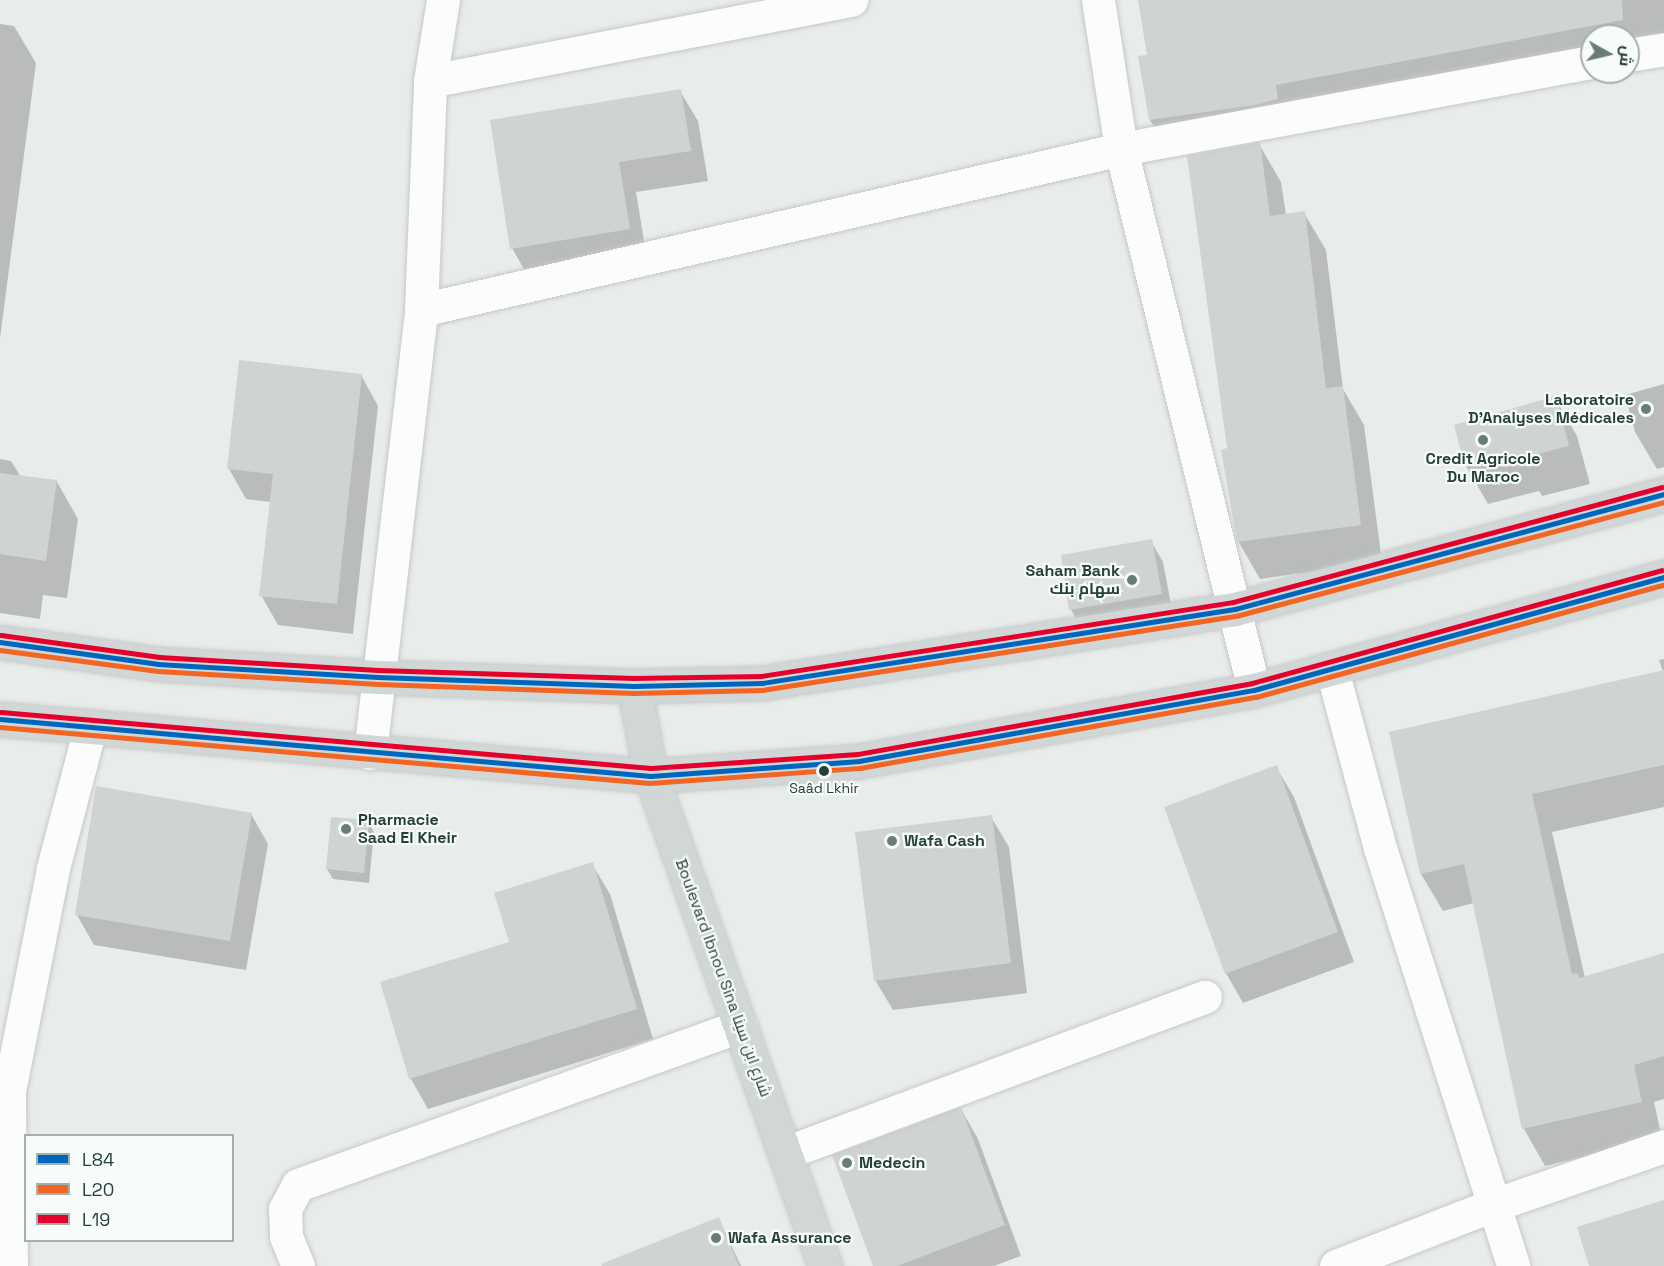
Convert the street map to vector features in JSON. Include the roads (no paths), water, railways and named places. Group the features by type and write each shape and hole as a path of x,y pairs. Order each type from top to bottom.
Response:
{"main road":[{"path":"0,642 158,664 378,677 634,686 762,683 1235,609 1664,494"},
{"path":"0,719 651,776 859,761 1254,690 1664,577"},
{"name":"Boulevard Ibnou Sina شارع ابن سينا","path":"634,686 651,776 825,1266"}],"street":[{"path":"370,753 421,310 430,81 443,0"},
{"path":"430,81 851,0"},
{"path":"1098,0 1121,149 1254,690"},
{"path":"1640,53 1664,49"},
{"path":"421,310 1121,149 1580,64"},
{"path":"1332,670 1380,848 1491,1206 1513,1266"},
{"path":"11,1266 9,1091 53,868 90,728"},
{"path":"785,1153 1205,997"},
{"path":"298,1266 286,1236 285,1209 298,1185 740,1026"},
{"path":"1336,1266 1491,1206 1664,1146"}],"place":[{"name":"Laboratoire D'Analyses Médicales","path":"1646,409"},
{"name":"Credit Agricole Du Maroc","path":"1483,440"},
{"name":"Saham Bank سهام بنك","path":"1132,580"},
{"name":"Saâd Lkhir","path":"824,771"},
{"name":"Pharmacie Saad El Kheir","path":"346,829"},
{"name":"Wafa Cash","path":"892,841"},
{"name":"Medecin","path":"847,1163"},
{"name":"Wafa Assurance","path":"716,1238"}]}
